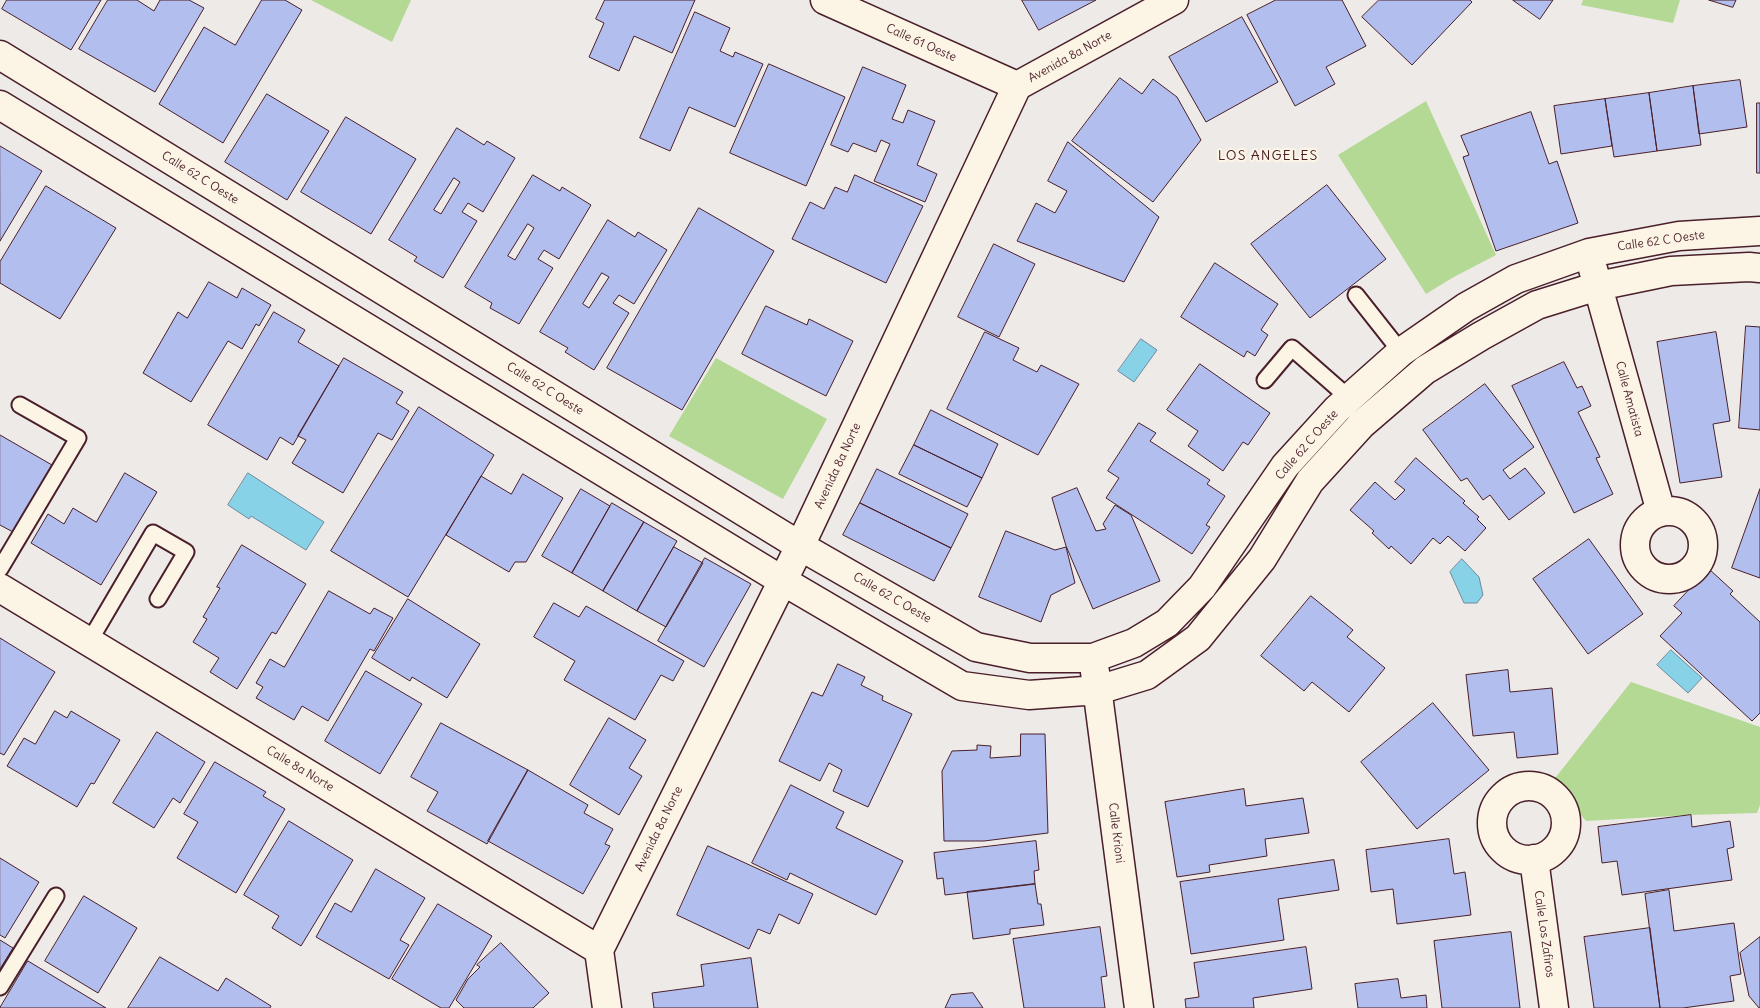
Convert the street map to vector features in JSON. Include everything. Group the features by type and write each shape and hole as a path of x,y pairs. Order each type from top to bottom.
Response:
{"street":[{"name":"Calle 61 Oeste","path":"824,0 1017,86"},
{"name":"Avenida 8a Norte","path":"599,950 800,546 1017,86 1174,0"},
{"name":"Calle 62 C Oeste","path":"0,55 800,546 976,647 1030,658 1093,658 1134,643 1167,623 1202,587 1286,466 1337,409 1401,352 1466,307 1516,279 1589,253 1679,236 1760,231"},
{"path":"0,105 783,581 962,686 1029,695 1098,690 1147,675 1198,638 1262,559 1310,481 1361,425 1425,370 1481,336 1537,306 1598,286 1671,271 1760,268"},
{"name":"Calle Amatista","path":"1589,253 1661,512"},
{"name":"Calle 8a Norte","path":"0,588 599,950"},
{"name":"Calle Krioni","path":"1093,658 1139,1008"},
{"name":"Calle Los Zafiros","path":"1534,859 1554,1008"},
{"path":"599,950 607,1008"}],"lane":[{"path":"1356,295 1401,352"},
{"path":"1265,380 1292,348 1349,398"},
{"path":"0,569 78,438 20,405"},
{"path":"89,642 154,533 186,552 158,599"},
{"path":"0,987 56,896"}],"green space":[{"path":"311,0 411,0 392,42"},
{"path":"1583,0 1680,0 1673,23 1581,5"},
{"path":"1426,101 1496,255 1426,294 1338,155"},
{"path":"716,358 827,419 783,499 669,436"},
{"path":"1631,682 1760,727 1760,805 1757,813 1586,821 1552,782"}],"water":[{"path":"1141,339 1157,350 1134,382 1118,371"},
{"path":"248,473 324,522 306,550 251,516 249,519 228,505"},
{"path":"1462,559 1479,577 1483,595 1477,603 1464,603 1450,572"},
{"path":"1671,650 1702,678 1688,693 1657,665"}],"building":[{"path":"7,0 101,0 71,50 2,9"},
{"path":"108,0 137,0 154,11 160,0 189,0 204,8 155,92 79,49"},
{"path":"262,0 285,0 302,10 223,143 159,104 204,27 235,45"},
{"path":"605,0 695,0 672,53 634,36 619,71 589,57 604,23 596,19"},
{"path":"1022,0 1096,0 1039,30"},
{"path":"1276,0 1342,0 1366,46 1326,67 1335,84 1295,106 1247,15"},
{"path":"1379,0 1470,0 1472,2 1412,65 1362,17"},
{"path":"1513,0 1553,0 1540,19"},
{"path":"1709,0 1736,0 1733,7"},
{"path":"695,12 730,28 720,51 733,57 735,52 763,64 735,127 689,107 670,151 640,138"},
{"path":"1242,17 1278,82 1206,122 1169,57"},
{"path":"769,64 845,97 806,186 730,153"},
{"path":"863,67 906,85 892,119 903,123 908,110 935,121 917,165 937,174 925,202 874,181 890,144 881,140 876,152 853,143 848,152 831,145"},
{"path":"1120,78 1142,94 1153,79 1177,97 1201,140 1153,202 1072,141"},
{"path":"1740,80 1747,127 1699,134 1693,86"},
{"path":"1693,86 1701,145 1657,151 1649,93"},
{"path":"1649,93 1657,151 1614,157 1605,99"},
{"path":"267,94 329,131 287,200 225,162"},
{"path":"1605,99 1612,146 1561,154 1554,106"},
{"path":"1757,103 1760,103 1760,173 1757,173"},
{"path":"1531,112 1549,164 1557,161 1578,223 1496,251 1463,157 1469,155 1461,136"},
{"path":"346,117 416,159 371,234 301,192"},
{"path":"457,128 484,145 487,141 515,158 483,212 468,203 462,212 477,221 443,278 414,261 417,257 389,240","holes":["454,178 460,182 441,214 434,210"]},
{"path":"1068,142 1159,217 1124,282 1017,241 1036,203 1055,213 1067,191 1048,181"},
{"path":"0,146 42,171 0,241"},
{"path":"533,175 560,191 562,187 591,205 559,259 544,250 538,259 553,268 519,324 490,308 492,303 465,287","holes":["528,224 534,228 515,260 508,256"]},
{"path":"855,175 923,206 886,283 792,239 810,202 824,209 835,187 847,192"},
{"path":"1327,185 1386,259 1310,318 1251,244"},
{"path":"46,186 116,228 60,319 0,283 0,262"},
{"path":"699,208 774,251 682,410 607,368"},
{"path":"608,220 635,237 638,232 667,250 634,304 619,295 613,303 629,313 594,370 565,352 568,348 540,332","holes":["602,273 609,277 589,308 583,304"]},
{"path":"994,244 1035,264 999,337 958,317"},
{"path":"1215,263 1278,304 1261,330 1268,335 1255,356 1247,351 1244,357 1181,317"},
{"path":"209,282 237,298 242,288 271,305 259,326 256,324 242,349 228,341 191,402 143,373 178,312 187,318"},
{"path":"766,306 807,325 809,319 853,341 826,396 742,354"},
{"path":"274,312 305,330 298,342 339,366 293,445 280,437 267,460 208,425"},
{"path":"1746,326 1760,327 1760,430 1739,428"},
{"path":"985,332 1019,348 1013,360 1037,372 1041,365 1079,384 1038,455 947,409"},
{"path":"1716,332 1730,421 1713,424 1722,477 1680,483 1657,342"},
{"path":"344,358 403,392 396,403 409,411 392,440 378,433 343,493 292,463 306,440 298,436"},
{"path":"1564,362 1577,388 1582,386 1591,406 1578,412 1600,457 1596,458 1613,494 1574,513 1512,386"},
{"path":"1200,364 1270,413 1248,445 1243,442 1223,471 1188,446 1198,431 1167,410"},
{"path":"1485,384 1534,447 1503,470 1510,479 1525,468 1545,493 1509,520 1490,495 1483,500 1467,478 1461,481 1423,430"},
{"path":"419,407 494,455 408,597 331,551"},
{"path":"931,410 998,444 982,478 914,445"},
{"path":"1139,423 1156,433 1150,441 1210,480 1207,484 1225,496 1206,525 1210,527 1192,554 1106,498 1119,478 1108,471"},
{"path":"0,435 52,465 13,532 0,525"},
{"path":"914,445 982,478 967,507 899,474"},
{"path":"1416,458 1465,501 1463,503 1479,517 1477,519 1486,528 1465,551 1448,536 1440,544 1433,538 1411,564 1391,546 1389,549 1372,533 1374,531 1350,510 1375,482 1395,500 1405,490 1395,482"},
{"path":"877,469 968,514 951,548 860,503"},
{"path":"125,473 157,492 101,585 31,543 48,514 64,524 73,508 96,522"},
{"path":"523,474 563,498 526,562 515,562 509,572 446,535 481,476 511,494"},
{"path":"1077,488 1096,531 1106,529 1103,524 1115,505 1131,515 1160,581 1093,609 1066,546 1052,498"},
{"path":"581,489 610,506 572,573 542,556"},
{"path":"1760,489 1760,578 1732,568"},
{"path":"612,503 644,522 603,591 572,573"},
{"path":"860,503 951,548 934,581 843,535"},
{"path":"644,522 677,541 637,611 603,591"},
{"path":"1006,531 1055,550 1066,547 1075,583 1051,595 1041,622 979,597"},
{"path":"1589,539 1643,614 1588,654 1533,579"},
{"path":"242,545 306,584 276,634 272,632 237,689 210,672 219,658 193,642 207,619 203,617 220,588 217,587"},
{"path":"674,547 703,563 666,627 637,611"},
{"path":"705,558 751,584 704,667 658,641"},
{"path":"1709,569 1733,591 1730,594 1760,622 1760,713 1752,721 1660,636 1682,613 1674,606"},
{"path":"329,591 370,614 374,608 393,618 374,651 370,649 328,721 302,706 294,720 256,698 263,687 256,683 270,659 284,667"},
{"path":"1311,596 1353,630 1347,637 1385,668 1349,712 1312,682 1304,691 1261,656"},
{"path":"408,599 480,644 447,698 412,677 410,681 372,658"},
{"path":"554,603 579,617 586,606 684,661 673,681 661,675 635,720 564,680 575,661 534,637"},
{"path":"0,638 55,672 4,755 0,753"},
{"path":"838,664 865,677 861,685 883,696 882,700 912,714 868,807 833,791 842,770 829,763 820,781 779,761 812,692 822,696"},
{"path":"1508,670 1510,692 1552,688 1558,754 1517,758 1514,732 1473,736 1466,675"},
{"path":"366,671 422,704 380,774 325,741"},
{"path":"1433,703 1489,770 1417,829 1361,762"},
{"path":"55,711 67,718 71,711 120,740 94,784 91,783 77,807 7,766 24,738 35,744"},
{"path":"609,718 646,740 629,768 642,776 619,815 570,785"},
{"path":"441,723 528,770 487,844 427,811 438,792 411,777"},
{"path":"157,732 205,762 180,803 173,798 154,828 113,803"},
{"path":"1021,734 1045,734 1048,833 984,841 944,841 942,771 952,751 977,750 977,745 991,746 990,758 1020,756"},
{"path":"215,762 266,792 263,796 285,809 236,893 177,858 198,822 184,814"},
{"path":"528,770 588,805 584,813 613,829 605,844 610,846 583,894 488,841"},
{"path":"791,785 844,812 836,828 903,861 876,915 790,873 787,880 752,863"},
{"path":"1244,789 1246,806 1303,798 1309,833 1265,839 1267,856 1209,865 1210,872 1177,877 1165,802"},
{"path":"1691,815 1692,827 1730,821 1734,847 1727,849 1732,880 1622,895 1617,861 1602,863 1598,827"},
{"path":"289,821 353,860 301,946 272,928 279,916 244,895"},
{"path":"1449,839 1454,874 1465,872 1471,915 1397,924 1393,889 1371,892 1366,850"},
{"path":"1036,841 1039,870 1034,871 1035,884 945,895 943,878 937,879 934,853"},
{"path":"708,846 813,894 799,924 779,914 770,934 758,929 749,949 677,915"},
{"path":"0,858 39,882 5,938 0,935"},
{"path":"1334,860 1339,890 1278,899 1284,940 1191,954 1180,882"},
{"path":"376,869 425,898 400,940 409,945 389,979 316,937 335,903 351,912"},
{"path":"1035,884 1038,904 1041,904 1044,925 1010,929 1010,934 973,939 967,892"},
{"path":"1669,890 1674,931 1734,923 1741,974 1730,976 1734,1001 1683,1008 1660,1008 1645,894"},
{"path":"84,896 137,928 98,993 45,961"},
{"path":"438,904 492,936 449,1008 441,1008 392,979"},
{"path":"1100,927 1107,976 1101,977 1105,1008 1024,1008 1013,939"},
{"path":"1650,928 1660,1008 1594,1008 1584,937"},
{"path":"1511,932 1520,1008 1442,1008 1434,941"},
{"path":"1760,937 1759,1008 1749,996 1740,953"},
{"path":"0,940 13,948 0,969"},
{"path":"501,943 549,993 533,1008 464,1008 456,1000 468,979 480,967 477,965"},
{"path":"1306,947 1312,989 1253,998 1254,1008 1186,1008 1185,999 1199,997 1194,963"},
{"path":"160,957 218,991 226,978 271,1006 270,1008 128,1008"},
{"path":"751,958 758,1008 654,1008 652,993 704,986 701,965"},
{"path":"28,961 106,1008 0,1008"},
{"path":"1398,979 1401,998 1426,995 1427,1008 1358,1008 1355,984"},
{"path":"973,993 983,1008 945,1008 951,995"}],"district":[{"name":"LOS ANGELES","path":"1268,156"}]}
